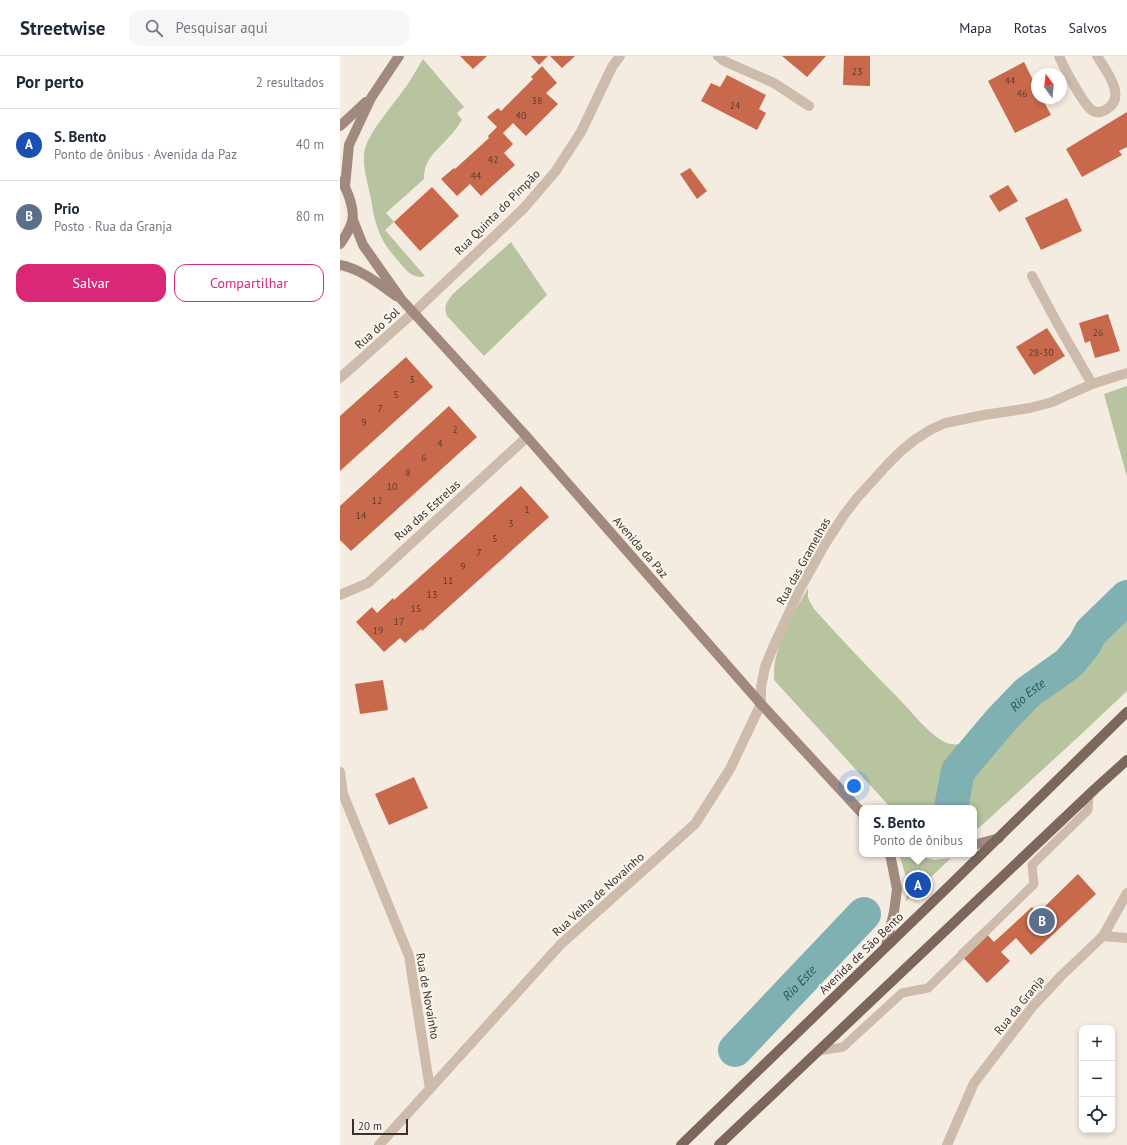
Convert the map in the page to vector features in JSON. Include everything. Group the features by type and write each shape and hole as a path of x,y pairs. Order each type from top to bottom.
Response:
{"main road":[{"name":"Avenida de São Bento","path":"681,1145 999,838 1127,712"},
{"path":"719,1145 1089,794 1127,760"}],"street":[{"path":"343,183 349,145 371,98 399,56"},
{"name":"Rua Quinta do Pimpão","path":"413,313 523,208 555,172 581,132 612,66 620,56"},
{"path":"718,56 774,83 809,106"},
{"path":"1059,56 1086,105 1093,111 1102,112 1111,107 1116,98 1114,85 1097,56"},
{"path":"340,126 371,98"},
{"name":"Avenida da Paz","path":"343,183 351,204 353,220 363,245 401,299 527,437 761,704 859,810"},
{"path":"340,244 353,220"},
{"name":"Avenida da Paz","path":"340,265 346,266 361,273 401,299"},
{"path":"1032,276 1057,324 1092,384"},
{"name":"Rua do Sol","path":"340,378 413,313"},
{"name":"Rua das Gramelhas","path":"761,704 765,667 774,644 801,587 818,556 844,515 857,498 902,450 930,430 945,423 1038,406 1052,402 1092,384 1127,373"},
{"name":"Rua das Estrelas","path":"340,595 368,583 527,437"},
{"name":"Rua Velha de Novaínho","path":"430,1089 561,944 695,824 730,769 761,704"},
{"name":"Rua de Novaínho","path":"340,772 341,795 409,956 430,1089"},
{"path":"977,844 999,838"},
{"path":"886,946 894,912 897,889 891,857"},
{"name":"Rua da Granja","path":"947,1145 974,1083 1033,1006 1061,976 1103,936 1127,893"},
{"path":"1103,936 1127,938"},
{"path":"379,1145 430,1089"}],"lane":[{"path":"818,1051 843,1047 902,993 928,988 1034,884 1032,866 1088,810 1089,794"}],"green space":[{"path":"423,59 464,107 457,113 462,120 453,133 429,160 426,166 424,179 386,213 394,222 385,230 425,276 420,277 412,274 404,268 384,243 374,215 365,171 364,154 374,130 408,84"},
{"path":"511,242 547,295 484,356 447,316 445,309 448,301 454,293"},
{"path":"1127,386 1127,477 1104,394"},
{"path":"808,588 808,598 814,609 923,725 935,736 947,743 962,744 976,737 983,731 991,739 1026,701 1071,668 1088,648 1097,634 1127,603 1127,691 977,828 977,805 888,805 774,680 774,668 777,651 788,623"},
{"path":"900,857 922,857 935,860 951,858 906,901 908,883"}],"building":[{"path":"460,56 487,56 473,69"},
{"path":"531,56 548,56 539,65"},
{"path":"550,56 575,56 562,68"},
{"path":"782,56 826,56 807,77"},
{"path":"844,56 870,56 870,86 843,85"},
{"path":"1024,62 1031,76 1031,104 1045,104 1051,115 1015,133 988,81"},
{"path":"542,66 557,83 546,93 558,104 526,136 513,123 503,133 513,144 504,153 515,165 481,196 470,184 457,196 441,179 454,168 455,169 489,138 488,136 497,127 487,117 498,108 501,111 533,79 531,77"},
{"path":"727,75 766,95 759,109 766,113 757,130 701,101 711,83 720,87"},
{"path":"1127,112 1127,147 1119,151 1122,155 1082,177 1066,149"},
{"path":"690,168 707,191 697,199 680,174"},
{"path":"1008,185 1018,201 999,212 989,196"},
{"path":"432,187 459,216 420,251 394,222"},
{"path":"1067,198 1082,231 1041,250 1025,218"},
{"path":"1108,314 1120,351 1095,358 1090,341 1085,343 1079,323"},
{"path":"1047,328 1065,356 1034,375 1016,347"},
{"path":"406,357 433,387 340,471 340,416"},
{"path":"449,406 477,437 351,551 340,540 340,506"},
{"path":"521,486 549,517 422,631 421,629 405,643 400,638 384,652 356,622 372,607 377,613 393,598 394,600"},
{"path":"383,680 388,710 360,714 355,684"},
{"path":"414,777 428,808 389,825 375,794"},
{"path":"1078,874 1096,894 1031,955 1016,938 1001,952 1010,961 987,983 958,952 982,929 994,942 1032,907 1038,913"}],"waterway":[{"name":"Rio Este","path":"952,805 958,771 1001,720 1027,693 1069,663 1084,645 1091,632 1127,597"},
{"name":"Rio Este","path":"735,1050 864,914"}],"place":[{"name":"S. Bento","path":"918,885"},
{"name":"Prio","path":"1042,921"}]}
